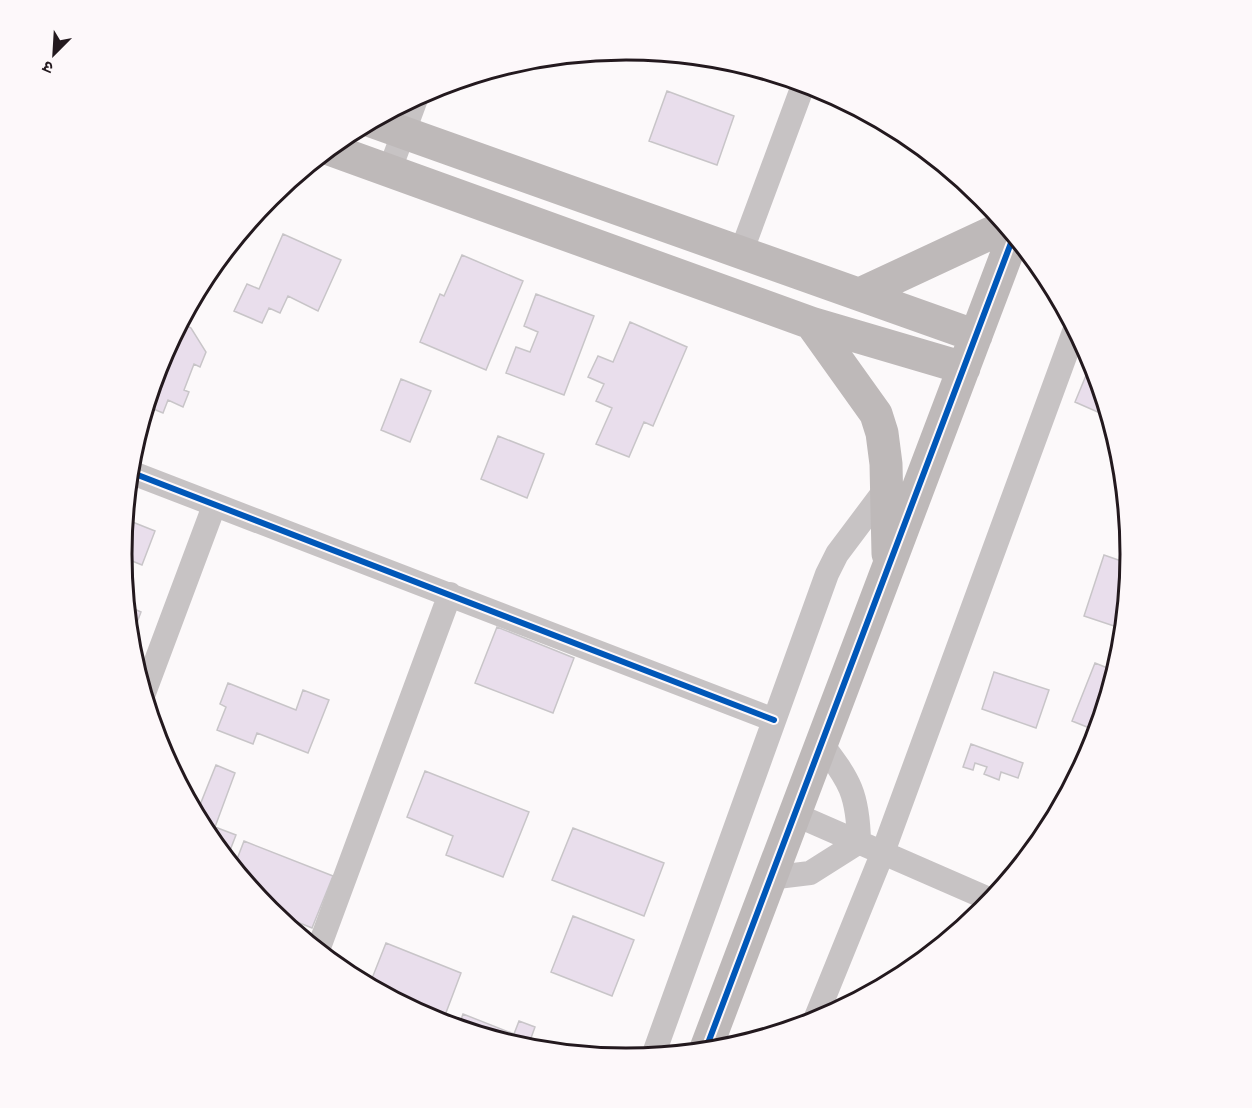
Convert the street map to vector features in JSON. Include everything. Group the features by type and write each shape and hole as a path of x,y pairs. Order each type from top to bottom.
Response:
{"street":[{"path":"742,250 801,92"},
{"path":"388,172 412,109"},
{"path":"381,125 742,250 976,336"},
{"path":"338,153 811,323 964,368"},
{"path":"860,294 998,230"},
{"path":"709,1041 1011,244"},
{"path":"811,323 876,414 883,440 889,567"},
{"path":"820,1008 883,852 1071,340"},
{"path":"138,475 774,720"},
{"path":"655,1047 827,574 837,554 885,490"},
{"path":"149,681 214,506"},
{"path":"321,942 450,594"},
{"path":"821,743 843,772 858,807 859,842"},
{"path":"794,814 982,896"},
{"path":"769,878 810,873 859,842"}],"building":[{"path":"667,91 734,116 717,165 649,141"},
{"path":"283,234 341,260 318,311 288,296 280,313 269,308 262,323 234,311 247,284 259,289"},
{"path":"462,255 523,281 486,370 420,342 440,294 444,296"},
{"path":"536,294 594,316 564,395 506,373 516,347 530,352 538,332 524,326"},
{"path":"630,322 687,347 653,426 644,422 629,457 596,444 612,408 596,401 604,384 588,377 598,356 613,362"},
{"path":"188,326 206,352 200,367 194,364 184,390 189,392 183,407 168,400 163,413 154,409 170,365"},
{"path":"1086,375 1099,413 1075,402"},
{"path":"401,379 431,391 410,442 381,430"},
{"path":"498,436 544,454 527,498 481,479"},
{"path":"133,522 155,531 142,565 132,561"},
{"path":"1104,555 1120,560 1115,626 1084,616"},
{"path":"135,610 141,612 137,623"},
{"path":"497,627 574,658 553,713 475,683"},
{"path":"1095,663 1107,668 1088,727 1072,721"},
{"path":"994,672 1049,690 1036,728 982,709"},
{"path":"228,683 296,710 303,690 329,700 308,753 257,733 253,744 217,730 226,707 220,704"},
{"path":"971,744 1023,763 1018,778 1001,772 999,780 984,774 987,767 975,763 973,770 963,767"},
{"path":"216,765 235,773 215,827 236,835 230,850 215,828 200,804"},
{"path":"425,771 529,812 503,877 446,855 453,836 407,817"},
{"path":"573,828 664,863 644,916 552,880"},
{"path":"244,841 333,876 312,928 297,922 237,859"},
{"path":"573,916 634,940 612,996 551,972"},
{"path":"386,943 461,973 446,1013 372,978"},
{"path":"463,1014 514,1034 519,1021 535,1027 531,1039 461,1020"}],"cycle path":[{"path":"709,1041 1011,244"},
{"path":"138,475 774,720"}]}
